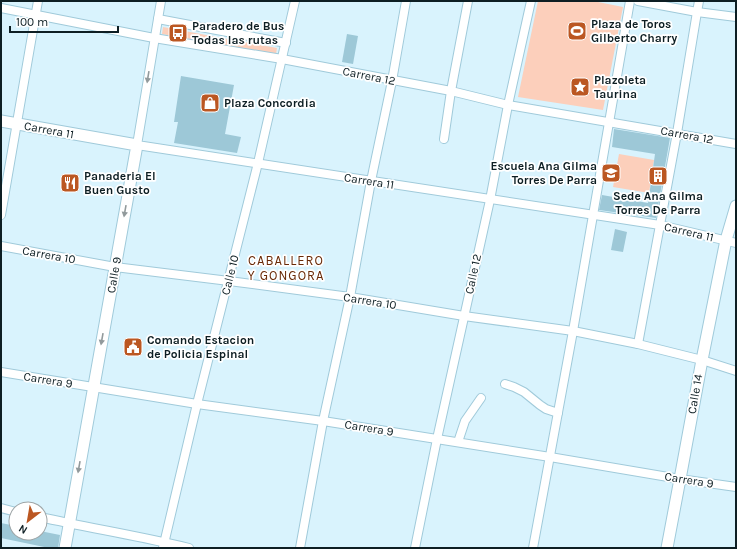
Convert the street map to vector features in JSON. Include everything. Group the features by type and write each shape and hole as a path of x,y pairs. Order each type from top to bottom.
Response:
{"street":[{"path":"1,216 38,1"},
{"name":"Calle 9","path":"65,548 137,145 161,1"},
{"name":"Calle 10","path":"164,545 197,404 258,163 295,1"},
{"path":"300,548 323,421 350,297 406,1"},
{"path":"444,139 451,91 468,1"},
{"name":"Calle 12","path":"415,548 437,439 490,200 508,105 532,1"},
{"path":"533,548 573,331 630,1"},
{"path":"638,1 736,18"},
{"path":"638,344 678,134 699,1"},
{"name":"Carrera 12","path":"1,8 154,38 282,59 451,91 508,105 736,144"},
{"path":"158,19 286,43"},
{"name":"Carrera 11","path":"1,121 137,145 660,226 731,242"},
{"name":"Calle 14","path":"666,548 702,360 731,242 736,206"},
{"name":"Carrera 10","path":"1,246 115,267 229,280 573,331 638,344 702,360 736,371"},
{"name":"Carrera 9","path":"1,372 197,404 323,421 458,442 736,487"},
{"path":"505,384 524,392 546,409 558,412"},
{"path":"458,442 465,421 482,398"},
{"path":"48,519 164,545 189,548"}],"shaded area":[{"path":"538,1 593,1 623,7 603,110 518,97"},
{"path":"163,27 277,48 276,54 162,34"},
{"path":"619,154 654,160 649,193 613,187"}],"building":[{"path":"347,34 358,36 353,64 342,62"},
{"path":"181,76 234,85 225,134 241,137 237,153 174,143 178,122 174,122"},
{"name":"Sede Ana Gilma Torres De Parra","path":"614,129 670,138 656,218 599,210 602,195 648,203 655,154 612,147"},
{"path":"615,229 627,232 623,252 611,250"},
{"path":"1,523 8,524 8,539 1,538"},
{"path":"48,533 60,535 58,548 49,548 15,541 48,541"}],"place":[{"name":"Plaza de Toros Gilberto Charry","path":"577,31"},
{"name":"Paradero de Bus Todas las rutas","path":"178,33"},
{"name":"Plazoleta Taurina","path":"580,87"},
{"name":"Plaza Concordia","path":"210,103"},
{"name":"Escuela Ana Gilma Torres De Parra","path":"611,173"},
{"name":"Sede Ana Gilma Torres De Parra","path":"658,176"},
{"name":"Panaderia El Buen Gusto","path":"70,183"},
{"name":"Comando Estacion de Policia Espinal","path":"133,347"}],"district":[{"name":"CABALLERO Y GONGORA","path":"286,268"}]}
